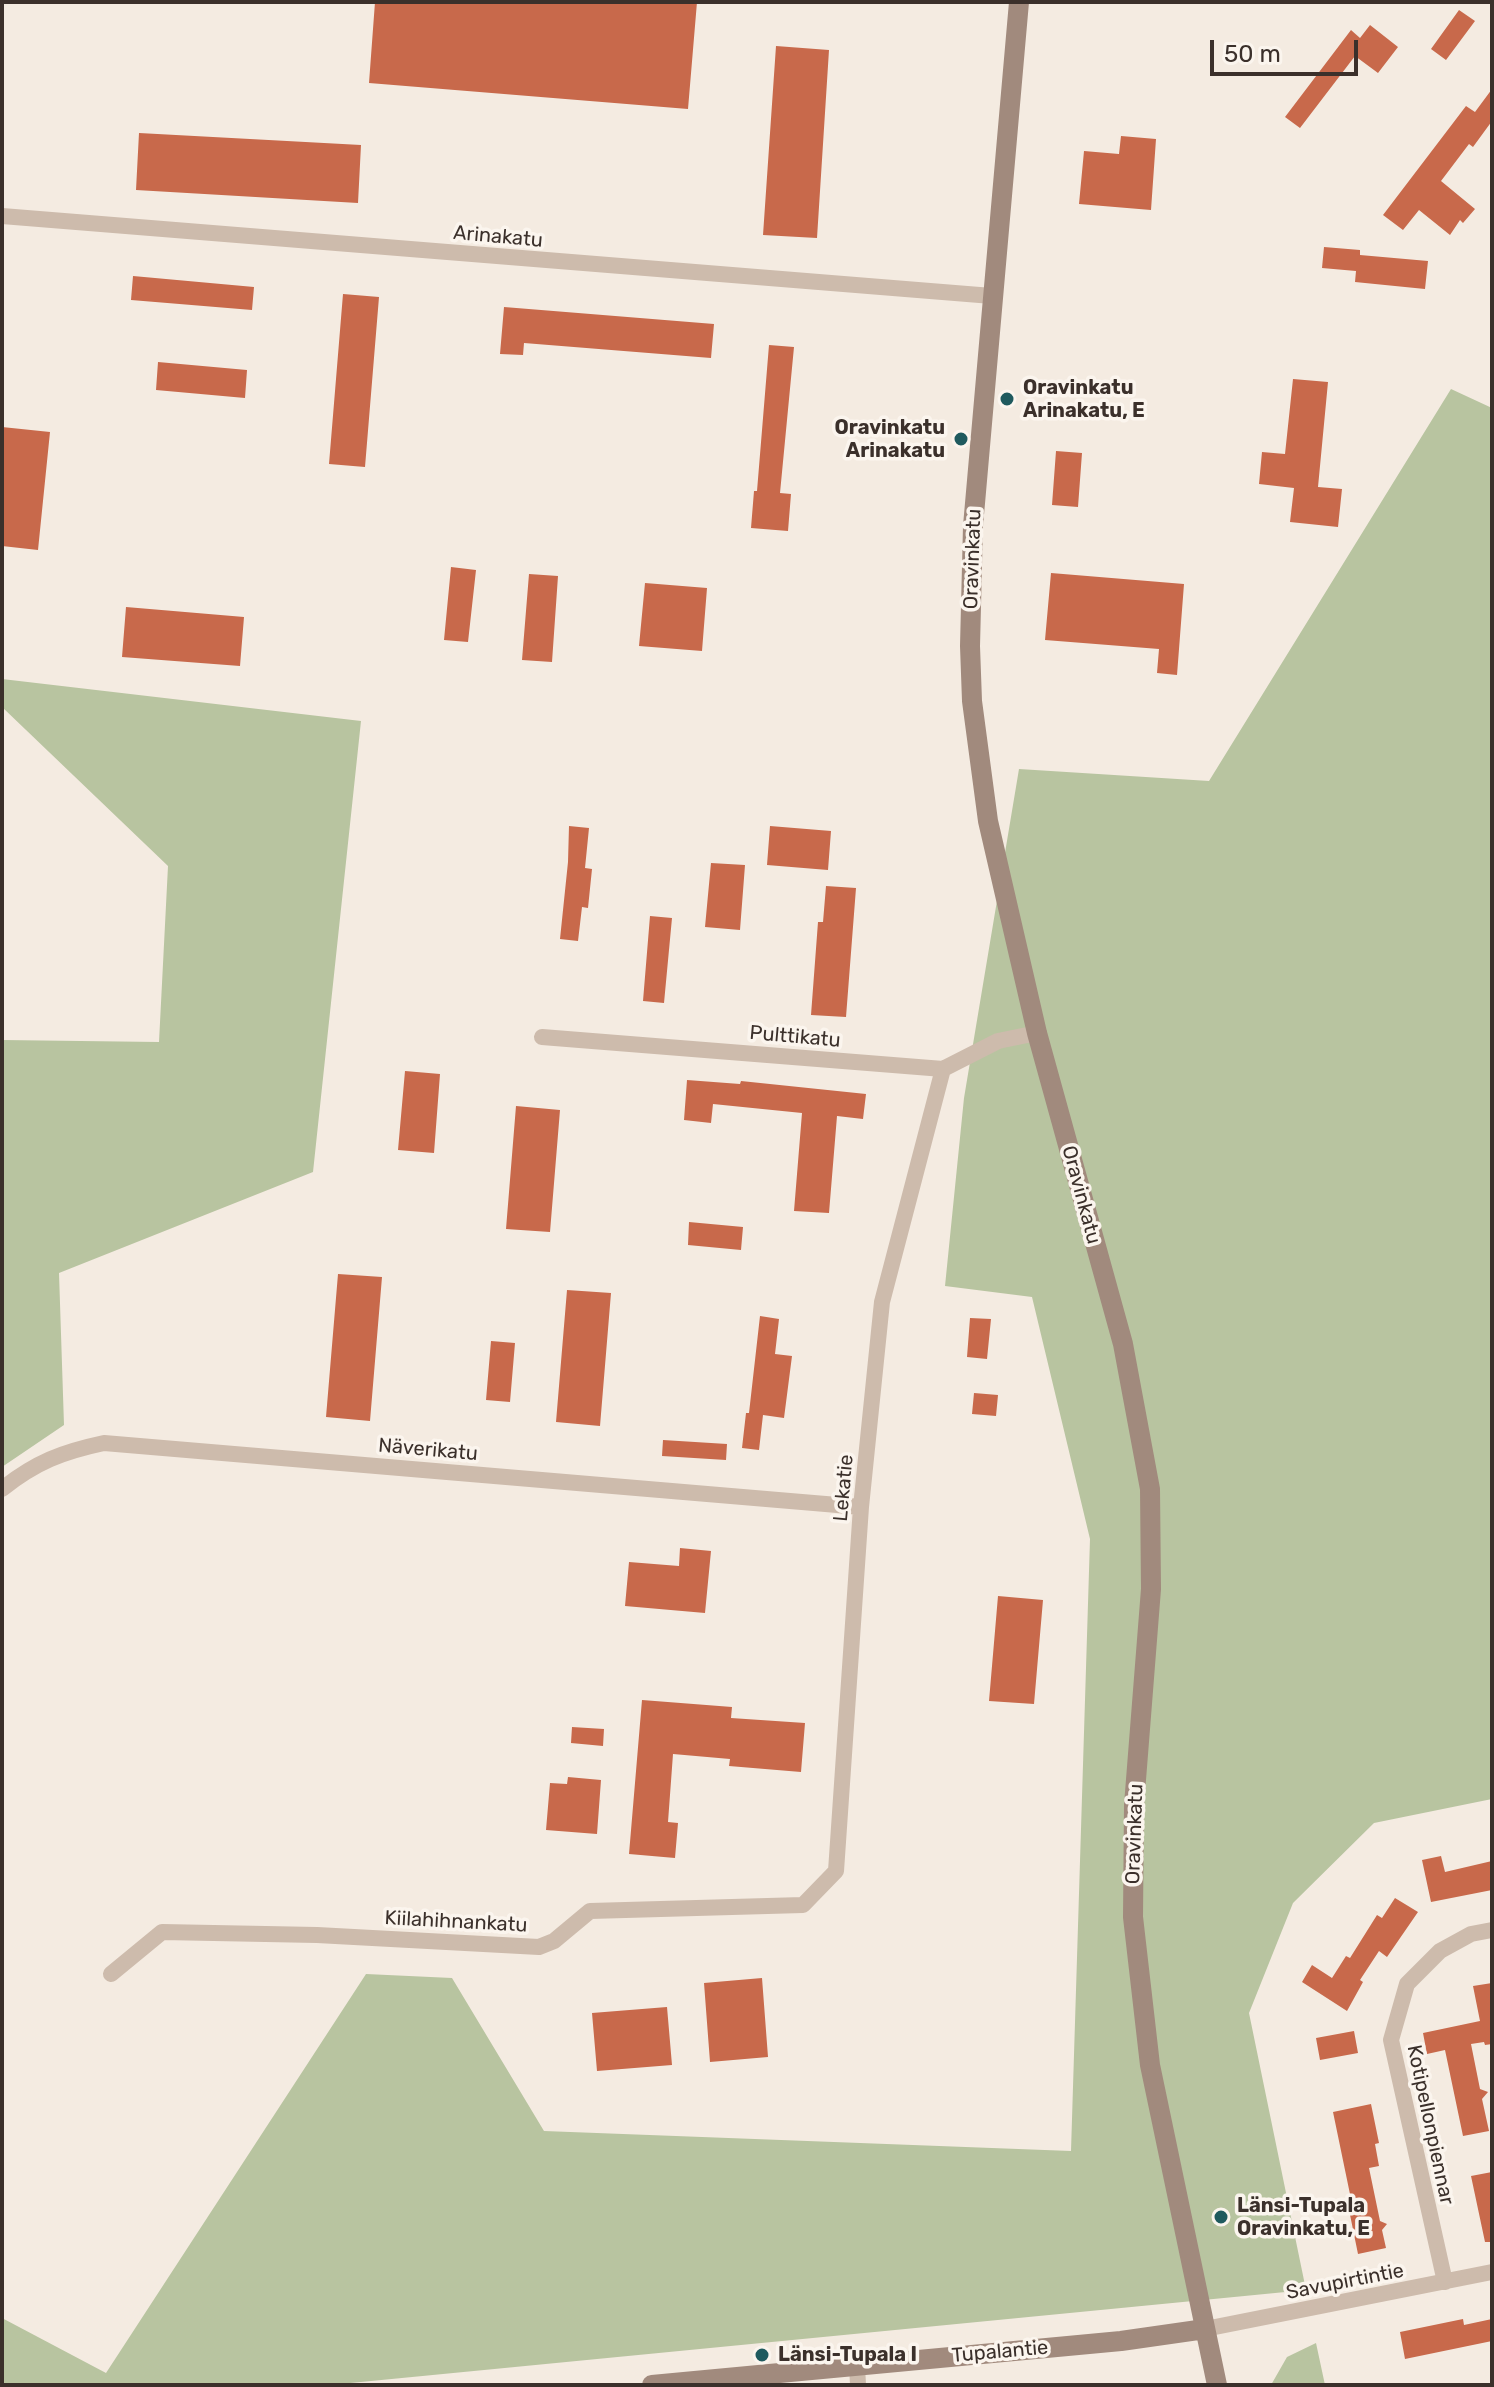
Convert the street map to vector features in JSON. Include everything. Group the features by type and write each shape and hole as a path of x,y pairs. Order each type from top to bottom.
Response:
{"street":[{"name":"Oravinkatu","path":"1019,2 973,526 972,701 988,821 1037,1033 1123,1344 1150,1489 1151,1589 1134,1805 1133,1917 1150,2065 1217,2385"},
{"name":"Arinakatu","path":"2,216 992,296"},
{"path":"943,1069 998,1041 1037,1033"},
{"name":"Pulttikatu","path":"542,1037 943,1069"},
{"name":"Lekatie","path":"803,1905 836,1871 861,1507 882,1302 943,1069"},
{"name":"Näverikatu","path":"2,1489 26,1470 63,1452 104,1443 861,1507"},
{"name":"Kiilahihnankatu","path":"111,1974 162,1932 317,1935 539,1947 554,1941 590,1911 803,1905"},
{"name":"Kotipellonpiennar","path":"1445,2282 1391,2040 1407,1984 1440,1951 1471,1934 1492,1930"},
{"name":"Savupirtintie","path":"1205,2329 1492,2272"},
{"name":"Tupalantie","path":"652,2385 857,2375 1205,2329"}],"green space":[{"path":"1451,389 1492,408 1492,1799 1374,1823 1293,1903 1249,2013 1306,2290 330,2385 2,2385 2,2318 106,2373 366,1974 452,1978 544,2131 1071,2151 1090,1539 1032,1297 945,1286 964,1098 1019,769 1209,781"},
{"path":"2,679 361,721 313,1172 59,1273 64,1425 2,1467 2,1040 159,1042 168,866 2,707"},
{"path":"1316,2343 1325,2385 1271,2385 1287,2357"}],"building":[{"path":"375,2 697,2 688,109 369,83"},
{"path":"1459,10 1475,21 1446,60 1431,49"},
{"path":"1370,25 1398,47 1378,73 1355,56 1300,128 1285,117 1351,30 1360,38"},
{"path":"776,46 829,50 817,238 763,235"},
{"path":"1492,89 1492,121 1473,147 1469,144 1441,181 1475,209 1463,223 1460,220 1450,235 1419,210 1403,230 1383,215 1466,106 1475,112"},
{"path":"139,133 361,145 358,203 136,190"},
{"path":"1121,136 1156,139 1151,210 1079,204 1084,151 1119,154"},
{"path":"1324,247 1360,250 1360,255 1428,261 1425,289 1355,282 1356,271 1322,268"},
{"path":"133,276 254,287 252,310 131,300"},
{"path":"343,294 379,297 365,467 329,464"},
{"path":"504,307 714,324 711,358 524,343 523,355 500,354"},
{"path":"769,345 794,347 780,493 791,494 788,531 751,528"},
{"path":"158,362 247,370 245,398 156,390"},
{"path":"1293,379 1328,382 1318,487 1342,489 1338,527 1290,522 1294,488 1259,484 1262,452 1285,454"},
{"path":"2,427 50,432 38,550 2,546"},
{"path":"1056,451 1082,453 1078,507 1052,505"},
{"path":"451,567 476,570 468,642 444,640"},
{"path":"1051,573 1184,584 1177,675 1157,673 1159,649 1045,640"},
{"path":"529,574 558,576 552,662 522,660"},
{"path":"645,583 707,588 702,651 639,646"},
{"path":"126,607 244,617 240,666 122,657"},
{"path":"569,826 589,828 585,868 592,869 588,908 582,907 578,941 560,939"},
{"path":"770,826 831,831 828,870 767,865"},
{"path":"711,863 745,865 740,930 705,927"},
{"path":"826,886 856,888 846,1017 811,1015 818,922 823,922"},
{"path":"650,916 672,918 664,1003 643,1001"},
{"path":"405,1071 440,1074 434,1153 398,1150"},
{"path":"687,1080 740,1084 741,1081 866,1094 863,1119 837,1116 829,1213 794,1211 802,1113 713,1104 711,1123 684,1120"},
{"path":"516,1106 560,1110 550,1232 506,1229"},
{"path":"689,1222 743,1227 741,1250 688,1245"},
{"path":"338,1274 382,1277 370,1421 326,1417"},
{"path":"567,1290 611,1293 600,1426 556,1422"},
{"path":"760,1316 779,1319 775,1354 792,1356 784,1418 763,1415 759,1450 742,1448"},
{"path":"970,1318 991,1319 987,1359 967,1357"},
{"path":"491,1341 515,1343 510,1402 486,1400"},
{"path":"974,1393 998,1395 996,1416 972,1414"},
{"path":"663,1440 727,1444 726,1460 662,1456"},
{"path":"680,1548 711,1551 705,1613 625,1606 629,1562 679,1566"},
{"path":"998,1596 1043,1600 1034,1704 989,1701"},
{"path":"642,1700 732,1707 731,1718 805,1723 801,1772 729,1766 730,1759 673,1754 668,1822 678,1823 675,1858 629,1854"},
{"path":"572,1727 604,1729 603,1746 571,1743"},
{"path":"568,1777 601,1780 597,1834 546,1830 550,1783 567,1784"},
{"path":"1441,1856 1445,1872 1492,1861 1492,1890 1431,1902 1422,1860"},
{"path":"1395,1898 1418,1912 1387,1957 1379,1951 1360,1980 1363,1982 1347,2011 1302,1982 1312,1965 1332,1978 1346,1956 1350,1958 1377,1915 1382,1918"},
{"path":"762,1978 768,2057 710,2062 704,1983"},
{"path":"1492,1983 1492,2044 1471,2044 1480,2089 1488,2092 1482,2099 1489,2131 1463,2136 1445,2050 1427,2054 1423,2033 1480,2021 1473,1986"},
{"path":"667,2007 672,2065 597,2071 592,2013"},
{"path":"1354,2031 1358,2053 1320,2060 1316,2038"},
{"path":"1371,2104 1379,2143 1375,2144 1379,2166 1369,2168 1380,2221 1387,2224 1382,2230 1386,2248 1358,2254 1347,2200 1351,2199 1333,2112"},
{"path":"1492,2172 1492,2242 1485,2242 1471,2176"},
{"path":"1463,2319 1464,2325 1492,2319 1492,2341 1405,2359 1400,2332"}],"place":[{"name":"Oravinkatu Arinakatu, E","path":"1007,399"},
{"name":"Oravinkatu Arinakatu","path":"961,439"},
{"name":"Länsi-Tupala Oravinkatu, E","path":"1221,2217"},
{"name":"Länsi-Tupala I","path":"762,2355"}]}
